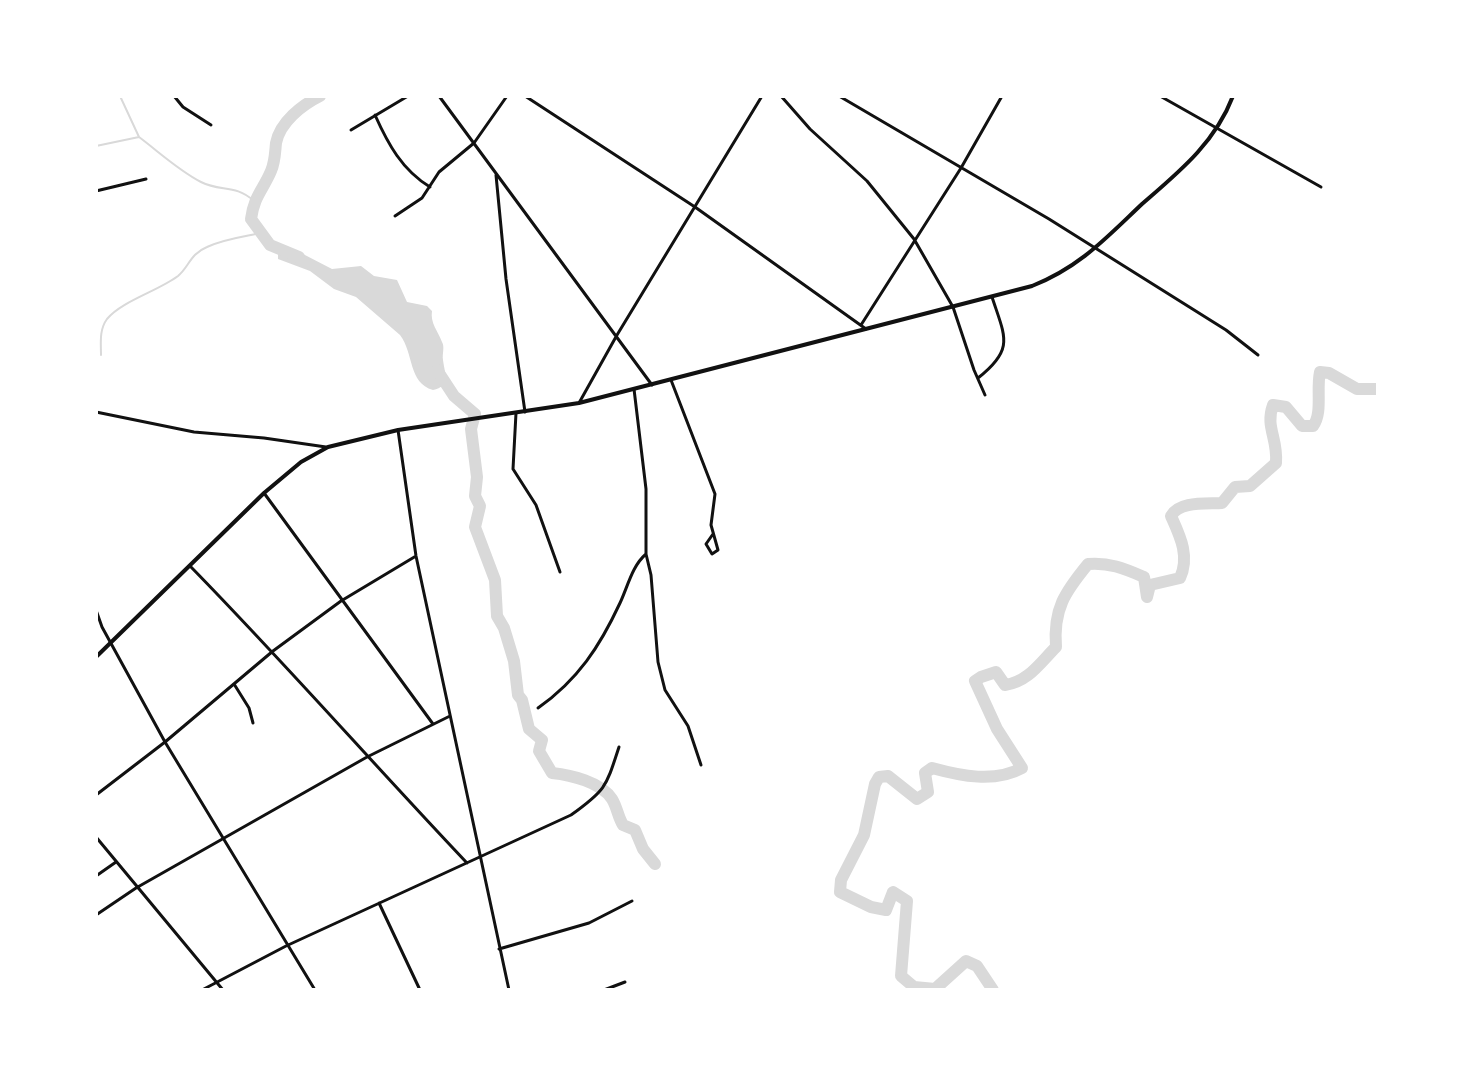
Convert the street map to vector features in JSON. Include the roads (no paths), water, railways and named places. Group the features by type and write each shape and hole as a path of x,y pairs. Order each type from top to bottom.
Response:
{"street":[{"path":"174,96 183,107 211,125"},
{"path":"351,130 408,96"},
{"path":"440,96 652,385"},
{"path":"395,216 416,203 439,172 474,143 507,96"},
{"path":"525,96 695,207 866,329"},
{"path":"579,403 617,335 762,96"},
{"path":"781,96 810,129 867,181 914,238 953,308 977,379 986,395"},
{"path":"839,96 1096,249 1226,330 1258,355"},
{"path":"861,325 914,238 961,168 1002,96"},
{"path":"1160,96 1321,187"},
{"path":"96,657 264,493 301,462 328,447 398,430 579,403 953,308 1055,276 1096,249 1192,160 1217,129 1233,96"},
{"path":"375,114 395,154 414,177 430,186"},
{"path":"496,173 506,279 525,411"},
{"path":"96,191 146,179"},
{"path":"977,379 999,361 1004,347 1002,328 992,297"},
{"path":"671,380 715,494 711,525 718,550 712,554 706,544 712,534"},
{"path":"634,389 646,489 646,554 662,683 688,726 701,765"},
{"path":"96,412 194,432 264,438 328,447"},
{"path":"516,413 513,470 539,511 560,572"},
{"path":"398,430 416,556 509,990"},
{"path":"264,493 341,602 434,724"},
{"path":"538,708 566,687 589,661 603,639 635,566 646,554"},
{"path":"96,795 165,742 273,651 341,602 416,556"},
{"path":"189,564 273,651 466,864"},
{"path":"96,610 102,627 112,641 165,742 225,839 286,946 315,990"},
{"path":"234,684 249,708 253,723"},
{"path":"96,915 136,888 367,757 451,716"},
{"path":"202,990 286,946 571,815 597,798 610,779 619,747"},
{"path":"96,837 223,990"},
{"path":"96,876 116,862"},
{"path":"499,949 590,923 632,901"},
{"path":"379,903 420,990"},
{"path":"604,990 625,982"}],"waterway":[{"path":"120,96 139,137"},
{"path":"299,257 270,245 251,219 252,211 272,168 276,143 282,128 299,109 320,96"},
{"path":"96,146 139,137 201,182 241,192 254,201"},
{"path":"101,355 103,328 107,319 114,313 131,301 178,276 201,250 227,240 261,233"},
{"path":"437,370 454,396 475,414 471,429 477,477 475,496 480,506 475,527 495,580 497,616 504,628 514,661 518,695 522,700 529,729 542,740 539,751 552,773 585,780 607,793 614,802 623,825 635,830 643,849 655,864"},
{"path":"993,990 977,966 966,961 935,989 914,987 901,976 907,901 893,892 886,910 871,907 840,892 841,880 864,835 875,784 879,777 888,776 917,799 928,792 925,773 932,768 978,777 1012,773 1022,768 997,729 975,681 996,672 1005,685 1027,676 1039,665 1056,647 1056,622 1062,602 1088,564 1110,565 1144,577 1147,597 1150,585 1180,578 1184,554 1171,516 1175,511 1186,506 1222,503 1235,487 1250,486 1276,463 1270,420 1273,405 1286,407 1302,426 1313,426 1319,408 1320,372 1329,373 1357,389 1378,389"}]}
